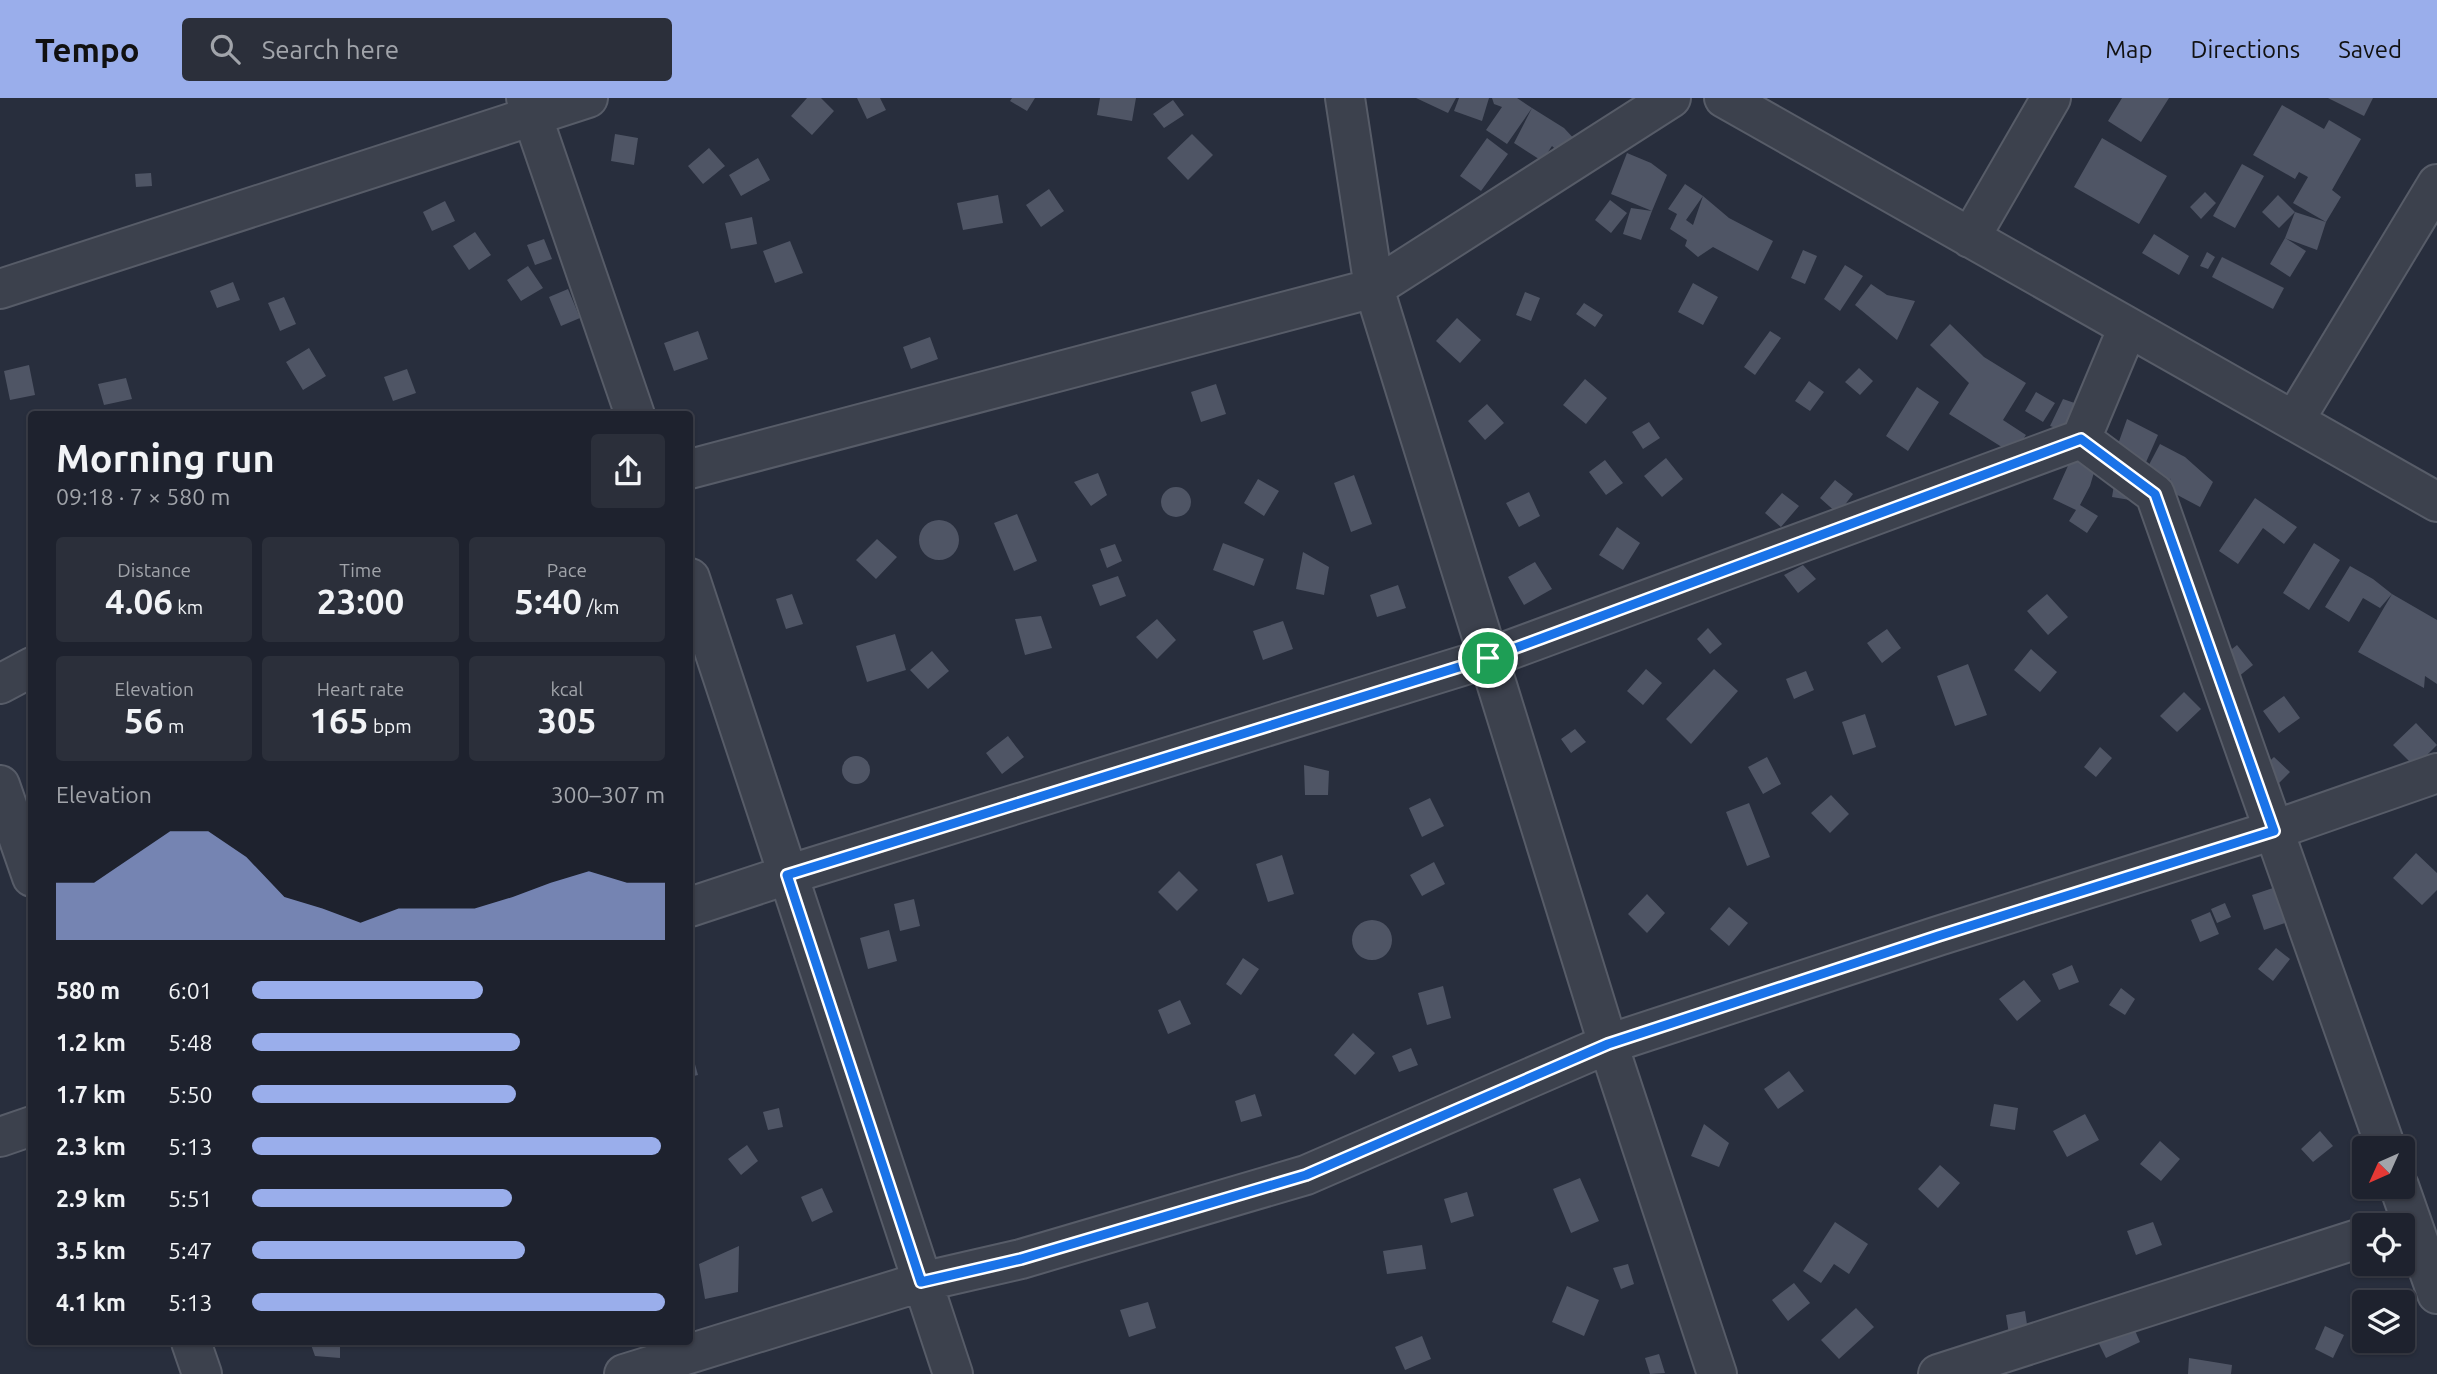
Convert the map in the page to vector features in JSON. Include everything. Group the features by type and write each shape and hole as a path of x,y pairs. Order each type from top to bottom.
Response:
{"street":[{"path":"0,289 529,107 588,98"},
{"path":"1345,98 1374,288 1608,1044 1717,1374"},
{"path":"693,467 1374,288 1671,98"},
{"path":"1724,98 2437,502"},
{"path":"1970,237 2051,98"},
{"path":"529,107 634,411"},
{"path":"2294,421 2437,184"},
{"path":"693,906 1488,658 2081,439 2128,327"},
{"path":"2081,439 2155,494 2382,1136"},
{"path":"693,587 953,1374"},
{"path":"0,684 28,669"},
{"path":"624,1374 921,1282 1021,1259 1306,1175 1608,1044 1938,936 2274,831 2437,773"},
{"path":"0,785 28,866"},
{"path":"0,1137 28,1127"},
{"path":"2406,1199 2417,1220 2437,1294"},
{"path":"1938,1374 2352,1241"},
{"path":"192,1345 202,1374"}],"building":[{"path":"807,98 821,98 834,111 812,135 791,116"},
{"path":"857,98 880,98 886,110 867,119"},
{"path":"1012,98 1035,98 1027,111 1010,101"},
{"path":"1100,98 1136,98 1132,121 1097,115"},
{"path":"1416,98 1456,98 1448,113"},
{"path":"1459,98 1489,98 1482,121 1454,111"},
{"path":"1492,98 1517,98 1532,108 1507,144 1486,130 1502,107 1494,104"},
{"path":"2122,98 2169,98 2141,142 2108,121"},
{"path":"2328,98 2373,98 2364,116"},
{"path":"1173,100 1184,115 1164,128 1153,114"},
{"path":"2282,105 2324,129 2329,120 2361,139 2332,190 2341,197 2326,222 2293,203 2308,177 2299,172 2295,179 2253,155"},
{"path":"1532,108 1564,128 1579,144 1568,161 1552,146 1542,161 1514,143"},
{"path":"615,134 638,138 634,165 611,161"},
{"path":"1192,134 1213,155 1188,180 1167,158"},
{"path":"1487,138 1508,154 1481,191 1460,176"},
{"path":"2102,138 2167,176 2139,224 2074,187"},
{"path":"709,148 725,166 703,184 688,166"},
{"path":"1627,153 1651,163 1667,175 1652,211 1611,194"},
{"path":"758,158 770,180 741,196 729,175"},
{"path":"2242,164 2264,176 2235,228 2213,216"},
{"path":"151,173 152,186 136,187 135,174"},
{"path":"1685,184 1703,196 1729,218 1773,241 1758,271 1713,247 1698,257 1685,246 1687,240 1670,229 1677,214 1668,209","holes":["1703,196 1693,225 1686,220"]},
{"path":"1049,189 1064,211 1041,227 1026,205"},
{"path":"2205,192 2216,203 2201,219 2190,207"},
{"path":"998,195 1003,223 963,230 957,203"},
{"path":"2278,195 2295,212 2279,228 2262,212"},
{"path":"1610,200 1627,213 1611,233 1595,220"},
{"path":"445,201 455,221 432,231 423,212"},
{"path":"1631,208 1652,211 1641,240 1623,234"},
{"path":"2295,212 2326,222 2317,250 2285,238"},
{"path":"752,217 757,244 731,249 725,223"},
{"path":"475,232 491,255 469,270 453,246"},
{"path":"2154,234 2189,256 2179,275 2142,253"},
{"path":"2285,238 2306,251 2290,277 2270,264"},
{"path":"544,239 552,259 535,265 527,245"},
{"path":"790,241 803,273 775,283 763,251"},
{"path":"1803,250 1817,256 1805,284 1791,278"},
{"path":"2207,252 2215,257 2208,269 2200,266"},
{"path":"2222,257 2284,288 2273,309 2212,277"},
{"path":"1845,265 1863,276 1840,311 1824,299"},
{"path":"528,266 543,288 521,301 507,280"},
{"path":"233,282 240,300 217,308 210,291"},
{"path":"1693,283 1718,297 1703,325 1678,312"},
{"path":"1871,284 1887,295 1915,301 1897,340 1855,305"},
{"path":"568,289 580,318 561,326 549,297"},
{"path":"1525,292 1540,298 1531,321 1516,315"},
{"path":"284,297 296,324 280,331 268,303"},
{"path":"1584,303 1603,315 1595,327 1576,314"},
{"path":"1457,318 1481,340 1460,363 1436,341"},
{"path":"1950,324 1984,357 2026,383 2003,420 2026,435 2013,454 1949,414 1969,383 1930,345"},
{"path":"698,331 708,359 674,371 664,343"},
{"path":"1770,331 1781,338 1755,375 1744,367"},
{"path":"930,337 938,359 911,369 903,347"},
{"path":"309,348 326,376 303,390 286,362"},
{"path":"29,365 35,395 10,400 4,371"},
{"path":"1859,368 1873,381 1860,395 1845,382"},
{"path":"407,369 416,393 393,401 384,377"},
{"path":"126,378 132,399 104,405 98,384"},
{"path":"1585,379 1607,398 1586,424 1563,405"},
{"path":"1809,381 1824,392 1810,411 1795,401"},
{"path":"1216,384 1226,414 1201,422 1191,392"},
{"path":"1917,387 1939,402 1908,451 1886,436"},
{"path":"2036,392 2055,403 2043,422 2025,411"},
{"path":"2063,399 2086,407 2073,434 2050,426"},
{"path":"1487,404 1504,423 1485,440 1468,421"},
{"path":"2127,419 2158,435 2143,469 2117,447"},
{"path":"1649,422 1660,438 1643,449 1632,432"},
{"path":"2160,444 2185,457 2213,482 2200,507 2166,489 2171,478 2160,495 2143,476"},
{"path":"2076,448 2095,469 2080,505 2098,516 2087,533 2069,521 2076,510 2053,499"},
{"path":"1666,458 1683,479 1662,497 1644,476"},
{"path":"1605,460 1623,483 1606,495 1589,472"},
{"path":"1098,473 1107,495 1091,506 1074,482"},
{"path":"1354,475 1372,524 1351,532 1334,483"},
{"path":"1258,479 1279,491 1264,516 1244,503"},
{"path":"1835,480 1853,494 1838,514 1820,498"},
{"path":"2132,484 2130,500 2112,497 2114,485"},
{"path":"1176,487 1182,488 1190,496 1190,508 1182,516 1176,517 1170,516 1162,508 1161,502 1162,496 1170,488"},
{"path":"1529,492 1540,516 1519,527 1506,503"},
{"path":"1782,493 1799,506 1781,527 1765,513"},
{"path":"2255,498 2297,527 2284,544 2263,528 2238,564 2219,551"},
{"path":"1017,514 1037,561 1014,571 994,523"},
{"path":"939,520 947,521 953,526 958,532 958,548 953,554 947,559 939,560 931,559 925,554 920,548 919,540 920,532 925,526 931,521"},
{"path":"1617,527 1640,543 1623,570 1599,555"},
{"path":"877,539 897,557 876,579 856,560"},
{"path":"1223,543 1264,559 1254,586 1213,570"},
{"path":"2314,543 2340,560 2309,610 2283,593"},
{"path":"1115,544 1122,561 1107,568 1100,549"},
{"path":"1303,552 1329,567 1324,595 1296,589"},
{"path":"1535,562 1552,589 1524,605 1508,577"},
{"path":"1803,565 1816,579 1798,593 1784,575"},
{"path":"2350,566 2392,594 2380,608 2363,598 2349,622 2325,607"},
{"path":"1118,576 1126,596 1100,606 1092,585"},
{"path":"1398,585 1406,608 1377,617 1370,595"},
{"path":"792,594 803,624 786,629 776,599"},
{"path":"2047,594 2068,617 2048,635 2027,611"},
{"path":"2392,594 2437,620 2437,684 2425,676 2424,688 2358,652"},
{"path":"1041,616 1052,648 1025,655 1015,619"},
{"path":"1157,619 1176,640 1157,659 1136,637"},
{"path":"1283,621 1293,649 1263,660 1253,631"},
{"path":"1708,628 1722,644 1710,654 1697,639"},
{"path":"1887,629 1901,648 1882,663 1867,643"},
{"path":"895,634 906,670 867,682 856,646"},
{"path":"2237,645 2253,665 2233,681 2217,661"},
{"path":"2031,649 2057,672 2040,692 2014,670"},
{"path":"932,651 949,671 928,689 910,670"},
{"path":"1968,664 1987,715 1955,726 1937,676"},
{"path":"1646,669 1662,683 1643,705 1627,691"},
{"path":"1714,669 1738,691 1691,744 1666,719"},
{"path":"1806,671 1814,690 1794,699 1786,679"},
{"path":"2184,692 2201,709 2177,732 2160,716"},
{"path":"2284,696 2300,718 2279,733 2263,711"},
{"path":"1865,714 1876,747 1853,755 1842,722"},
{"path":"2416,723 2437,745 2415,767 2393,745"},
{"path":"1575,729 1586,742 1571,753 1561,739"},
{"path":"1008,736 1024,757 1002,774 986,753"},
{"path":"2100,747 2112,758 2096,777 2084,767"},
{"path":"856,756 866,760 870,770 866,780 856,784 846,780 842,770 846,760"},
{"path":"1767,757 1781,784 1763,794 1748,767"},
{"path":"2274,757 2290,772 2274,788 2258,772"},
{"path":"1304,765 1329,771 1328,795 1305,795"},
{"path":"1831,795 1849,814 1830,833 1811,813"},
{"path":"1430,798 1444,826 1422,837 1409,808"},
{"path":"1749,803 1770,857 1747,866 1726,812"},
{"path":"2416,853 2437,873 2437,890 2422,905 2393,878"},
{"path":"1282,855 1294,894 1268,902 1256,864"},
{"path":"1434,862 1445,884 1422,896 1410,875"},
{"path":"1179,871 1198,890 1177,911 1158,892"},
{"path":"2273,888 2285,923 2264,930 2252,895"},
{"path":"1647,894 1665,913 1647,933 1628,914"},
{"path":"914,899 920,926 900,931 894,904"},
{"path":"2225,903 2231,917 2217,923 2211,909"},
{"path":"1729,907 1748,923 1729,946 1710,929"},
{"path":"2210,912 2219,934 2200,942 2191,920"},
{"path":"1372,920 1380,921 1386,926 1391,932 1391,948 1386,954 1380,959 1372,960 1364,959 1358,954 1353,948 1352,940 1353,932 1358,926 1364,921"},
{"path":"889,930 897,961 868,969 860,938"},
{"path":"2276,948 2290,959 2273,981 2258,969"},
{"path":"1243,958 1259,969 1241,995 1226,984"},
{"path":"2072,965 2079,982 2059,990 2052,974"},
{"path":"2024,980 2041,1001 2017,1021 1999,999"},
{"path":"1443,986 1451,1018 1427,1025 1418,993"},
{"path":"2121,988 2135,999 2125,1015 2109,1005"},
{"path":"1180,1000 1191,1024 1168,1034 1158,1010"},
{"path":"1353,1033 1375,1053 1355,1075 1334,1055"},
{"path":"1411,1048 1418,1065 1399,1072 1392,1056"},
{"path":"693,1057 698,1075 693,1076"},
{"path":"1789,1071 1804,1091 1778,1109 1764,1089"},
{"path":"1255,1094 1262,1116 1241,1122 1235,1101"},
{"path":"1994,1104 2018,1108 2015,1130 1990,1126"},
{"path":"779,1108 783,1127 768,1130 763,1112"},
{"path":"2085,1114 2099,1140 2067,1157 2053,1131"},
{"path":"1704,1124 1729,1143 1719,1167 1691,1156"},
{"path":"2320,1131 2333,1146 2313,1162 2301,1149"},
{"path":"2160,1141 2180,1159 2161,1181 2140,1164"},
{"path":"747,1145 758,1161 741,1175 728,1159"},
{"path":"1940,1165 1960,1183 1938,1208 1918,1189"},
{"path":"1580,1178 1599,1221 1571,1233 1553,1189"},
{"path":"822,1188 833,1212 812,1222 801,1197"},
{"path":"1467,1192 1474,1216 1451,1223 1444,1199"},
{"path":"1835,1222 1868,1244 1849,1274 1834,1264 1821,1283 1803,1271"},
{"path":"2153,1222 2162,1245 2136,1255 2127,1231"},
{"path":"1422,1245 1426,1269 1387,1274 1383,1251"},
{"path":"739,1246 738,1292 705,1299 699,1264"},
{"path":"1628,1264 1634,1284 1621,1289 1613,1268"},
{"path":"1794,1283 1810,1303 1788,1321 1772,1300"},
{"path":"1567,1286 1599,1300 1584,1336 1552,1322"},
{"path":"1148,1302 1156,1328 1129,1337 1120,1310"},
{"path":"1856,1308 1874,1327 1839,1359 1821,1340"},
{"path":"2025,1311 2029,1338 2010,1341 2006,1315"},
{"path":"2129,1317 2140,1342 2106,1358 2094,1334"},
{"path":"2325,1326 2344,1335 2333,1358 2315,1349"},
{"path":"1422,1336 1431,1359 1405,1370 1395,1347"},
{"path":"311,1345 340,1345 340,1358 315,1356"},
{"path":"1659,1354 1665,1373 1650,1374 1645,1358"},
{"path":"2189,1358 2232,1365 2231,1374 2188,1374"}],"route":[{"path":"2081,439 2155,494 2274,831 1938,936 1608,1044 1306,1175 1021,1259 921,1282 787,875 1488,658 2081,439"}]}
